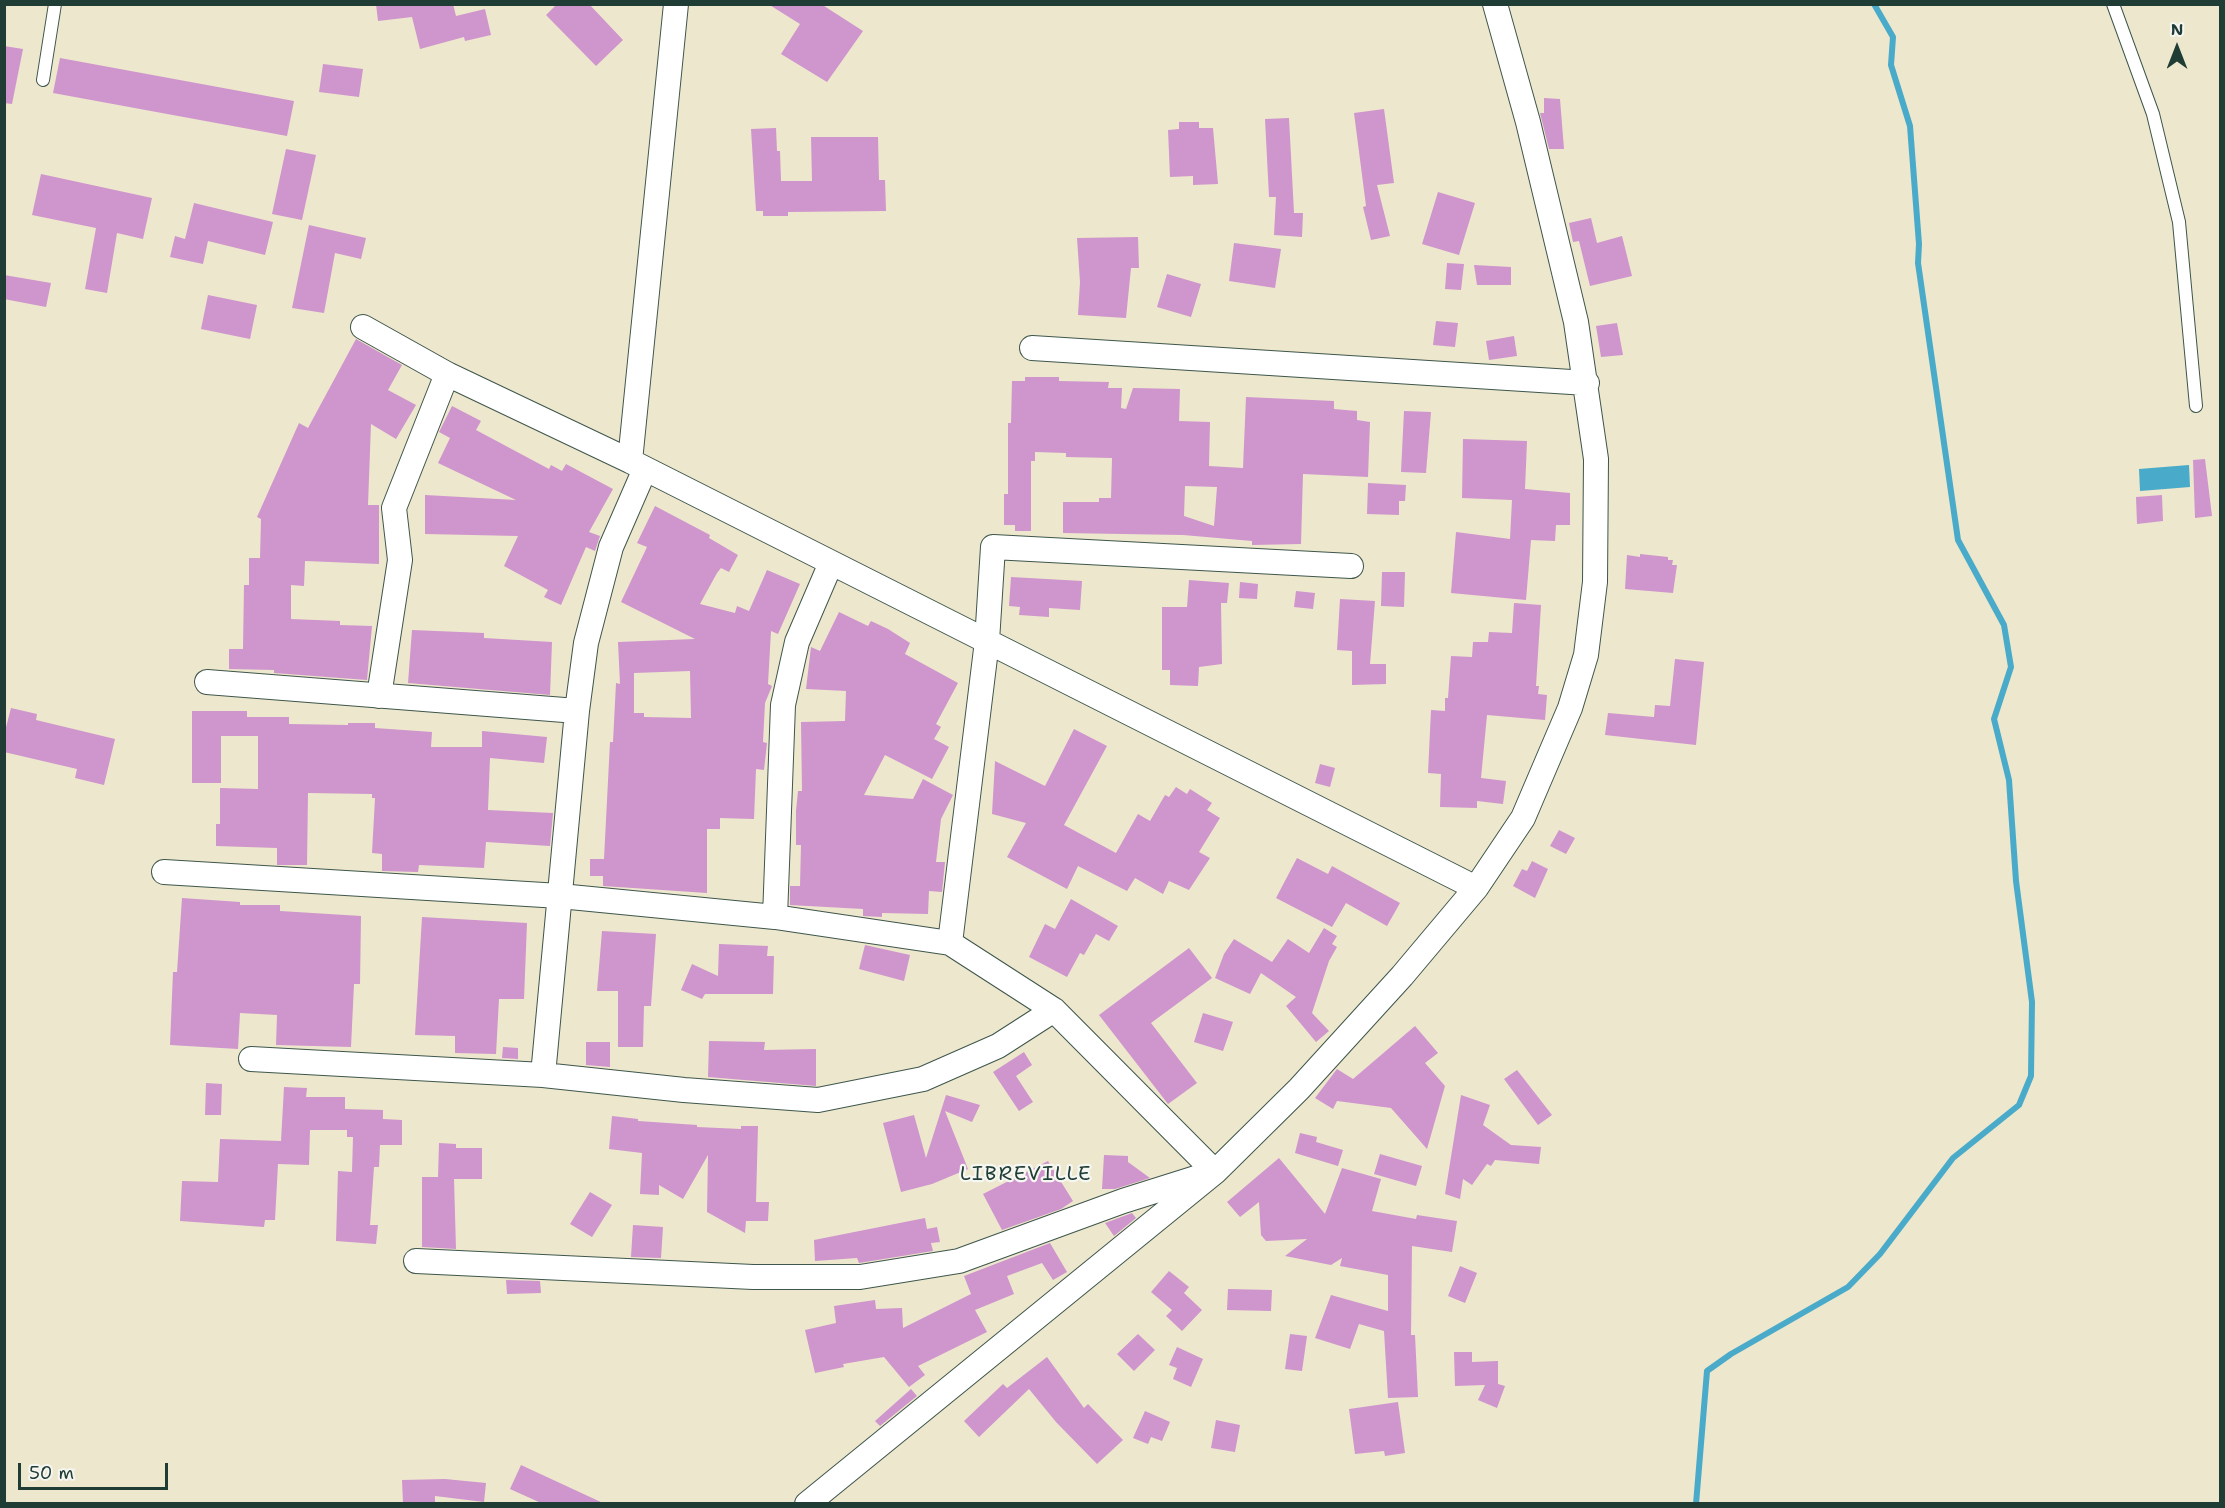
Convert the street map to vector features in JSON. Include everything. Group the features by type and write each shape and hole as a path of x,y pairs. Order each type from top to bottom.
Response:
{"street":[{"path":"543,1075 577,711 586,643 598,589 637,465 676,4"},
{"path":"807,1503 1215,1172 1299,1089 1402,976 1476,888 1522,818 1570,708 1586,655 1595,582 1596,459 1587,383 1576,322 1533,144 1495,4"},
{"path":"363,327 447,374 637,465 1476,888"},
{"path":"1032,348 1587,383"},
{"path":"379,696 400,560 394,508 447,374"},
{"path":"950,943 987,641 993,547 1351,566"},
{"path":"775,917 783,705 797,642 831,563"},
{"path":"207,682 577,711"},
{"path":"164,872 560,896 775,917 950,943 1054,1010 1215,1172"},
{"path":"251,1059 543,1075 684,1090 818,1100 923,1079 998,1046 1054,1010"},
{"path":"416,1261 753,1277 860,1277 960,1261 1123,1200 1215,1172"}],"lane":[{"path":"43,80 55,4"},
{"path":"2113,4 2152,114 2179,222 2196,406"}],"water":[{"path":"2189,465 2190,487 2140,491 2139,469"}],"building":[{"path":"376,4 453,4 456,16 485,9 491,35 465,41 464,37 420,49 412,17 378,21"},
{"path":"557,4 589,4 623,40 596,66 546,15"},
{"path":"768,4 821,4 863,31 827,82 781,54 800,24"},
{"path":"4,46 23,49 12,104 4,103"},
{"path":"60,58 294,101 287,136 53,93"},
{"path":"323,64 363,69 359,97 319,92"},
{"path":"1544,98 1560,99 1564,149 1549,149 1540,113 1544,113"},
{"path":"1384,109 1394,183 1377,185 1390,236 1371,240 1363,207 1366,206 1354,113"},
{"path":"1289,118 1294,213 1303,213 1302,237 1274,235 1276,197 1269,197 1265,119"},
{"path":"1179,122 1199,122 1199,128 1213,128 1218,184 1193,185 1193,176 1170,177 1168,130 1179,129"},
{"path":"776,128 777,151 780,151 781,181 812,181 811,137 878,137 879,180 885,180 886,211 788,212 788,216 763,216 763,211 756,211 751,129"},
{"path":"286,149 316,155 302,220 272,214"},
{"path":"41,174 152,198 143,239 117,233 107,293 85,289 96,228 32,215"},
{"path":"1438,192 1475,203 1459,255 1422,244"},
{"path":"194,203 273,222 265,255 208,241 203,264 170,257 175,236 185,239"},
{"path":"1591,218 1597,243 1622,236 1632,276 1590,286 1579,241 1573,242 1569,223"},
{"path":"309,225 366,238 361,259 335,253 324,313 292,308"},
{"path":"1138,237 1139,268 1131,268 1126,318 1078,315 1080,282 1077,238"},
{"path":"1234,243 1281,249 1275,288 1229,281"},
{"path":"1447,263 1464,264 1461,290 1445,289"},
{"path":"1474,265 1511,267 1511,285 1477,285"},
{"path":"1167,274 1201,284 1191,317 1157,307"},
{"path":"4,275 51,283 46,307 4,299"},
{"path":"208,295 257,305 250,339 201,329"},
{"path":"1436,321 1458,323 1455,347 1433,345"},
{"path":"1617,323 1623,355 1601,357 1596,326"},
{"path":"1514,336 1517,356 1489,360 1486,341"},
{"path":"356,339 402,365 388,390 416,405 396,439 371,424 368,505 379,505 379,564 305,561 304,586 291,585 291,619 340,621 340,625 372,626 367,680 274,673 274,670 229,669 229,649 243,649 244,585 249,585 249,558 260,558 261,519 257,517 299,423 308,428"},
{"path":"1025,377 1059,377 1059,381 1109,382 1108,388 1122,388 1121,408 1126,409 1133,388 1180,389 1179,421 1210,422 1209,466 1243,468 1246,397 1334,401 1334,409 1357,411 1357,420 1370,422 1368,477 1303,474 1301,544 1252,545 1252,541 1183,535 1063,533 1063,502 1099,502 1099,498 1111,498 1112,458 1066,457 1066,453 1035,452 1035,461 1031,461 1031,531 1015,531 1015,525 1004,525 1004,494 1008,494 1008,423 1011,423 1012,381 1025,381","holes":["1185,486 1217,487 1214,526 1184,516"]},
{"path":"452,406 481,421 476,430 549,469 551,465 562,471 566,464 613,489 589,532 600,536 595,551 586,547 561,605 544,597 548,590 504,566 518,536 425,534 425,495 516,500 438,463 450,438 439,432"},
{"path":"1404,411 1431,412 1426,473 1401,472"},
{"path":"1463,439 1527,441 1525,489 1570,493 1570,525 1556,525 1555,541 1531,540 1526,600 1451,593 1456,532 1510,539 1512,500 1462,498"},
{"path":"2205,459 2212,516 2195,518 2193,460"},
{"path":"1368,483 1406,485 1405,501 1399,501 1399,515 1367,514"},
{"path":"2162,495 2163,521 2137,524 2136,497"},
{"path":"655,506 710,535 709,538 738,555 729,572 721,568 717,573 700,604 735,613 737,606 749,611 767,570 800,584 778,634 771,631 768,684 772,686 765,703 763,742 767,743 764,770 756,769 754,819 720,818 720,829 707,829 707,893 603,886 603,876 590,876 590,859 604,859 610,742 613,742 616,683 620,684 618,642 695,639 621,602 647,547 637,543","holes":["690,671 691,718 644,717 644,713 634,713 634,673"]},
{"path":"1640,554 1668,557 1668,560 1673,560 1672,565 1677,565 1673,593 1625,589 1627,555 1640,557"},
{"path":"1382,572 1405,572 1404,607 1381,606"},
{"path":"1011,577 1082,581 1080,610 1049,608 1049,617 1019,615 1020,607 1009,606"},
{"path":"1189,580 1229,583 1227,603 1221,603 1222,664 1199,667 1198,686 1170,685 1170,670 1162,670 1162,607 1187,607"},
{"path":"1240,582 1258,584 1257,599 1239,598"},
{"path":"1296,591 1315,593 1313,609 1294,607"},
{"path":"1340,599 1375,601 1370,664 1386,664 1386,684 1352,685 1352,651 1337,650"},
{"path":"1514,603 1541,605 1536,686 1539,686 1538,694 1547,695 1545,720 1487,715 1481,778 1506,781 1503,804 1477,801 1477,808 1440,807 1441,774 1428,773 1431,710 1445,711 1451,656 1472,657 1473,642 1488,642 1489,632 1512,633"},
{"path":"839,612 868,626 871,621 888,629 910,643 905,654 958,683 936,724 941,727 934,739 949,747 932,779 885,755 864,795 913,799 923,779 953,795 941,819 936,862 945,862 942,892 929,891 928,914 882,913 882,917 863,916 863,909 790,905 790,886 800,886 801,845 796,845 796,811 798,791 802,791 801,722 845,721 846,691 806,689 811,647 820,651"},
{"path":"412,630 484,633 484,638 552,642 550,695 408,683"},
{"path":"1675,659 1704,662 1696,745 1605,735 1608,713 1654,717 1655,705 1670,706"},
{"path":"11,708 37,714 36,720 115,739 104,785 75,778 77,769 4,752 4,735"},
{"path":"192,711 247,711 247,717 289,717 289,724 375,723 375,728 432,732 431,747 482,747 482,731 547,737 544,763 490,758 488,810 553,813 550,846 486,842 484,868 419,865 418,872 382,871 382,854 372,853 375,798 372,798 372,794 308,793 307,865 277,865 277,848 216,846 216,824 220,824 220,788 258,789 258,736 221,736 221,783 192,783"},
{"path":"1074,729 1107,746 1064,825 1116,853 1138,814 1150,821 1165,795 1169,797 1176,787 1187,794 1190,789 1212,803 1207,810 1220,818 1199,852 1210,858 1189,890 1169,881 1163,894 1135,878 1127,891 1078,866 1067,889 1007,857 1026,823 992,814 995,761 1045,786"},
{"path":"1320,764 1335,768 1330,787 1315,783"},
{"path":"1559,830 1575,838 1566,854 1550,846"},
{"path":"1297,858 1328,874 1332,866 1400,903 1387,926 1346,903 1332,927 1276,898"},
{"path":"1532,861 1548,869 1535,898 1513,886 1522,869 1527,871"},
{"path":"182,898 240,902 240,905 280,905 280,911 361,916 360,984 354,984 351,1047 276,1045 277,1015 240,1013 238,1049 170,1045 173,972 177,972"},
{"path":"1071,899 1118,926 1109,941 1096,934 1084,955 1080,953 1067,977 1029,957 1045,924 1055,929"},
{"path":"422,917 527,923 524,999 499,999 496,1054 455,1053 455,1036 415,1035"},
{"path":"1324,928 1337,936 1332,944 1337,947 1329,961 1312,1013 1329,1031 1316,1042 1286,1006 1296,997 1261,973 1250,994 1215,978 1224,954 1234,939 1272,962 1288,939 1309,953"},
{"path":"602,931 656,934 651,1006 644,1006 643,1047 618,1047 618,991 597,991"},
{"path":"719,944 768,946 767,956 774,956 773,994 705,994 702,999 681,990 692,964 718,976"},
{"path":"865,945 910,955 904,981 859,969"},
{"path":"1189,948 1212,978 1151,1023 1197,1083 1168,1104 1099,1015"},
{"path":"1203,1013 1233,1022 1223,1051 1194,1042"},
{"path":"1415,1026 1438,1053 1425,1063 1445,1086 1427,1149 1391,1108 1337,1101 1333,1109 1315,1098 1337,1069 1353,1079"},
{"path":"709,1041 765,1042 764,1050 816,1049 816,1086 708,1077"},
{"path":"586,1042 610,1042 610,1067 586,1065"},
{"path":"503,1047 518,1048 518,1059 502,1058"},
{"path":"1024,1052 1032,1065 1016,1076 1033,1102 1019,1111 993,1072"},
{"path":"1517,1070 1552,1115 1538,1125 1504,1079"},
{"path":"206,1083 222,1084 221,1115 205,1115"},
{"path":"284,1087 307,1088 306,1097 345,1097 345,1109 383,1110 383,1119 402,1120 402,1145 380,1145 379,1167 374,1167 370,1225 378,1225 376,1244 336,1241 338,1171 352,1172 353,1137 347,1137 347,1130 310,1130 309,1165 278,1164 275,1220 265,1220 264,1227 180,1221 182,1181 218,1182 220,1139 281,1141"},
{"path":"946,1095 980,1105 972,1122 945,1111 968,1169 932,1184 901,1192 883,1123 914,1115 926,1158"},
{"path":"1461,1095 1490,1105 1483,1125 1511,1145 1541,1147 1539,1164 1495,1160 1491,1166 1487,1164 1472,1185 1463,1179 1460,1199 1445,1194"},
{"path":"612,1116 638,1119 638,1121 697,1125 697,1127 741,1129 741,1126 758,1126 756,1202 769,1202 768,1221 746,1221 745,1233 707,1212 708,1155 683,1199 659,1185 659,1195 640,1194 642,1153 609,1149"},
{"path":"1300,1133 1317,1137 1316,1142 1343,1150 1338,1166 1295,1153"},
{"path":"439,1143 456,1144 456,1148 482,1148 482,1179 454,1179 456,1249 422,1247 422,1177 438,1177"},
{"path":"1380,1154 1422,1166 1416,1186 1374,1174"},
{"path":"1104,1155 1128,1156 1128,1162 1150,1178 1115,1189 1102,1189"},
{"path":"1279,1158 1325,1214 1342,1168 1381,1179 1372,1211 1416,1219 1417,1215 1457,1221 1452,1252 1412,1246 1411,1335 1415,1335 1418,1397 1388,1398 1384,1331 1359,1324 1350,1349 1315,1338 1331,1295 1388,1311 1388,1275 1340,1266 1342,1258 1331,1265 1285,1256 1307,1239 1266,1241 1261,1235 1259,1202 1240,1217 1227,1202"},
{"path":"1048,1161 1073,1201 1061,1209 1002,1230 983,1194"},
{"path":"590,1192 612,1205 592,1237 570,1224"},
{"path":"1132,1213 1136,1218 1114,1236 1105,1223"},
{"path":"925,1218 927,1229 937,1227 940,1242 931,1243 933,1251 859,1263 857,1258 815,1261 814,1240"},
{"path":"633,1225 663,1227 661,1258 631,1257"},
{"path":"1050,1243 1067,1272 1053,1280 1042,1263 1007,1276 1014,1294 975,1310 987,1332 918,1366 925,1375 909,1387 884,1357 843,1364 844,1367 815,1373 805,1330 836,1323 834,1306 875,1300 876,1309 902,1308 903,1328 971,1294 964,1276"},
{"path":"1460,1266 1477,1273 1465,1303 1448,1296"},
{"path":"1169,1271 1189,1287 1184,1293 1202,1310 1182,1331 1166,1316 1172,1310 1151,1292"},
{"path":"506,1280 540,1281 541,1293 507,1294"},
{"path":"1228,1289 1272,1290 1271,1311 1227,1310"},
{"path":"1138,1334 1155,1350 1134,1371 1117,1354"},
{"path":"1290,1334 1307,1336 1302,1371 1285,1369"},
{"path":"1177,1347 1203,1359 1191,1387 1173,1379 1177,1368 1169,1365"},
{"path":"1454,1352 1472,1352 1472,1362 1498,1361 1498,1384 1505,1386 1497,1408 1478,1400 1485,1385 1455,1386"},
{"path":"1047,1357 1084,1408 1088,1404 1123,1440 1097,1464 1056,1422 1029,1389 979,1437 964,1421 1003,1384 1007,1388"},
{"path":"911,1389 917,1396 880,1426 875,1421"},
{"path":"1398,1402 1405,1453 1385,1456 1384,1451 1355,1454 1349,1409"},
{"path":"1145,1411 1170,1422 1162,1441 1151,1437 1148,1444 1133,1438"},
{"path":"1216,1420 1240,1425 1235,1452 1211,1448"},
{"path":"521,1465 603,1503 541,1503 510,1489"},
{"path":"445,1479 486,1483 484,1502 435,1496 435,1502 403,1503 402,1480"}],"waterway":[{"path":"1696,1504 1707,1371 1731,1354 1848,1287 1880,1254 1953,1158 2019,1105 2031,1076 2032,1002 2016,881 2009,780 1994,719 2011,667 2004,625 1958,540 1918,263 1919,244 1910,126 1891,65 1893,37 1874,4"}],"district":[{"name":"LIBREVILLE","path":"1026,1175"}]}
